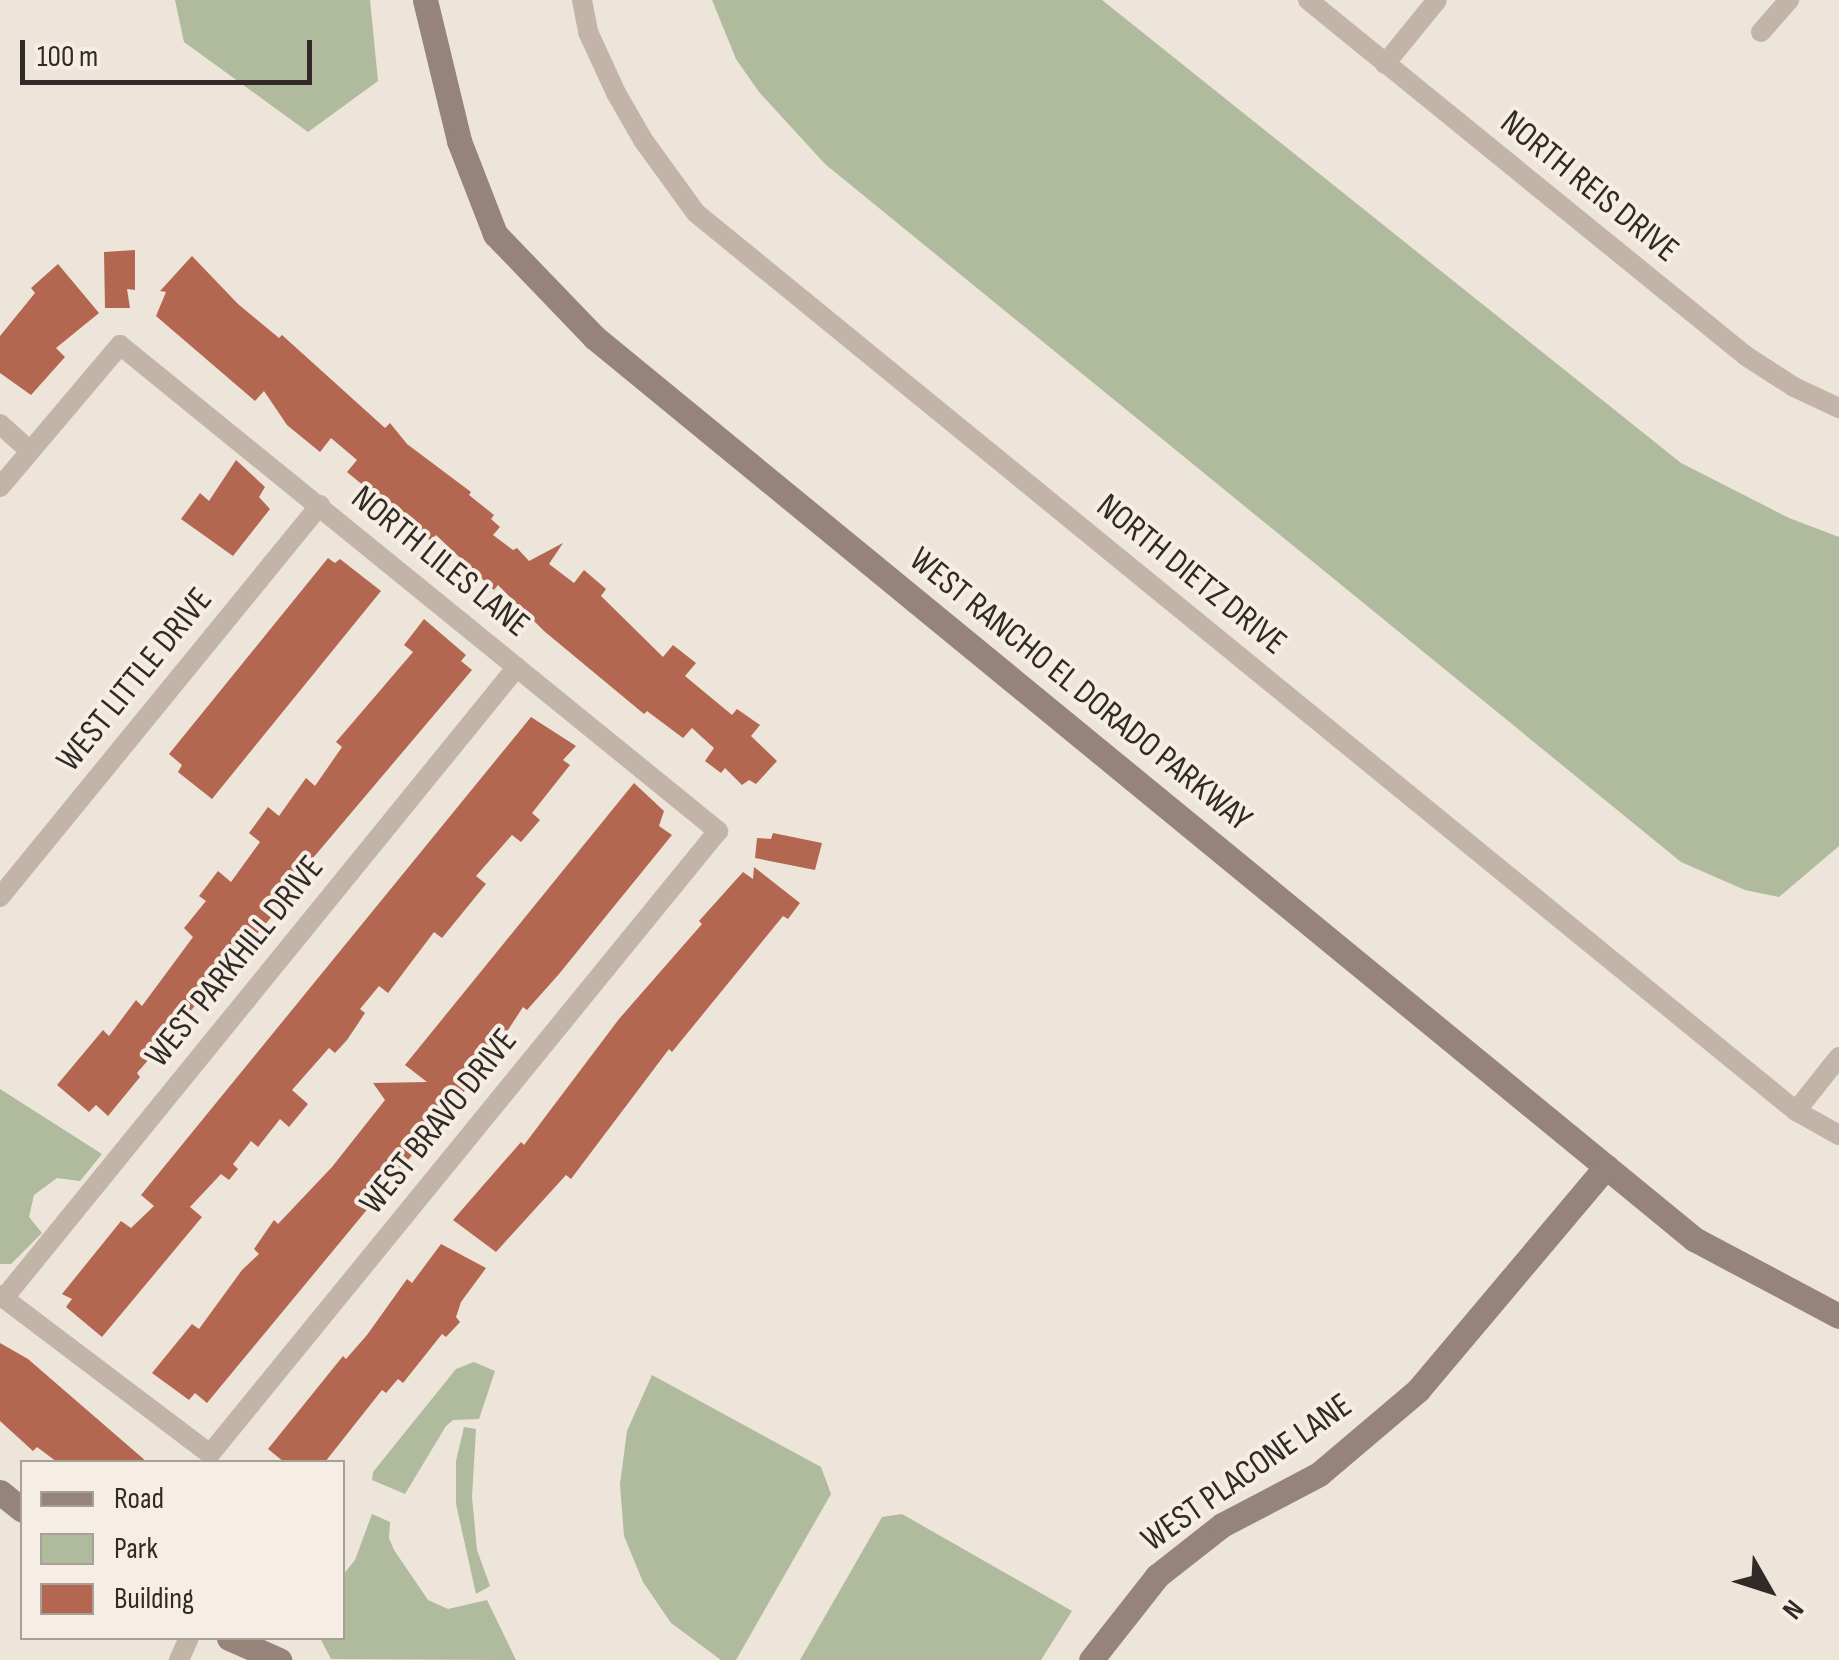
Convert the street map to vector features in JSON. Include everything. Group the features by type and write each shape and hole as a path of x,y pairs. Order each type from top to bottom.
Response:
{"street":[{"name":"WEST RANCHO EL DORADO PARKWAY","path":"425,0 459,141 495,234 594,337 1694,1239 1839,1316"},
{"name":"NORTH DIETZ DRIVE","path":"582,0 588,32 616,92 642,140 696,213 1796,1111 1839,1135"},
{"name":"NORTH REIS DRIVE","path":"1308,0 1746,356 1794,387 1839,408"},
{"path":"1385,64 1437,0"},
{"path":"1761,32 1789,0"},
{"name":"NORTH LILES LANE","path":"30,451 120,344 718,831"},
{"path":"0,424 30,451 0,487"},
{"name":"WEST LITTLE DRIVE","path":"0,896 320,506"},
{"name":"WEST PARKHILL DRIVE","path":"2,1296 517,667"},
{"name":"WEST BRAVO DRIVE","path":"2,1296 210,1454 718,831"},
{"path":"1796,1111 1839,1057"},
{"name":"WEST PLACONE LANE","path":"1091,1660 1158,1576 1222,1526 1319,1474 1418,1390 1606,1167"},
{"path":"0,1492 20,1508"},
{"path":"234,1640 279,1660"}],"green space":[{"path":"175,0 370,0 378,81 308,132 184,42"},
{"path":"712,0 1102,0 1681,463 1789,518 1839,537 1839,846 1779,897 1745,890 1681,862 825,164 759,92 736,59"},
{"path":"0,1089 102,1154 80,1181 57,1178 34,1195 29,1217 42,1233 11,1264 0,1264"},
{"path":"474,1362 495,1371 479,1419 453,1420 446,1426 405,1494 372,1480 373,1472 456,1369"},
{"path":"652,1375 821,1467 831,1494 736,1660 721,1660 671,1623 643,1582 624,1536 620,1484 627,1431"},
{"path":"464,1427 476,1429 472,1497 477,1550 490,1586 476,1594 456,1504 456,1461"},
{"path":"372,1514 390,1522 389,1538 394,1550 428,1600 448,1609 487,1600 516,1660 331,1659 321,1640 345,1640 345,1572 355,1560"},
{"path":"902,1514 1072,1611 1041,1660 800,1660 882,1517"}],"building":[{"path":"135,250 135,290 127,289 130,308 105,308 104,252"},
{"path":"192,256 238,304 279,338 282,335 385,428 390,423 407,444 471,492 469,495 494,515 491,519 500,527 493,535 513,550 517,548 529,561 563,543 549,564 574,583 584,570 606,589 601,596 663,657 673,645 696,663 685,676 732,715 737,709 760,725 751,736 777,761 756,784 749,780 742,785 725,768 721,773 705,761 714,748 692,728 683,738 647,711 644,714 544,631 498,585 494,590 436,535 431,541 347,472 357,460 331,438 320,452 287,425 264,391 255,401 156,316 166,292 160,291"},
{"path":"58,264 99,313 56,348 65,357 31,395 0,373 0,336 35,293 31,288"},
{"path":"236,460 265,487 259,497 270,509 233,556 181,519 200,493 209,501"},
{"path":"328,558 335,563 340,559 381,591 212,799 178,772 182,765 169,754"},
{"path":"424,619 466,655 461,661 472,670 313,858 317,862 299,885 137,1073 140,1077 108,1116 96,1105 89,1112 57,1085 103,1030 109,1036 136,1000 142,1006 193,937 184,928 206,901 199,896 218,871 231,882 260,842 249,833 268,807 279,816 306,778 315,786 342,747 336,742 413,652 404,645"},
{"path":"531,717 576,746 563,760 570,765 532,813 540,820 521,842 512,835 476,876 486,884 442,938 434,932 388,993 379,986 360,1009 365,1013 347,1040 335,1053 329,1048 292,1090 308,1104 289,1127 280,1119 258,1147 251,1141 233,1164 238,1169 229,1180 221,1174 190,1207 202,1217 102,1337 66,1307 72,1299 62,1294 121,1221 131,1228 154,1206 141,1195"},
{"path":"634,783 664,811 659,826 672,835 559,974 527,1010 523,1007 476,1079 460,1096 455,1091 433,1112 442,1119 207,1403 195,1393 189,1400 152,1373 192,1324 199,1329 242,1270 259,1254 254,1249 274,1220 278,1224 332,1167 385,1100 373,1083 427,1082 405,1065"},
{"path":"773,833 822,843 815,870 755,858 757,838 771,839"},
{"path":"754,867 800,903 788,919 783,916 672,1052 669,1049 571,1179 566,1175 496,1252 453,1220 521,1142 524,1145 619,1019 702,924 699,921 743,872 753,879"},
{"path":"441,1244 486,1268 461,1302 456,1317 460,1322 446,1337 442,1334 403,1383 398,1379 386,1393 382,1390 327,1460 282,1460 268,1449 343,1356 346,1359 367,1335 407,1279 412,1283"},
{"path":"0,1343 28,1359 145,1460 54,1460 37,1447 33,1451 0,1421"}]}
